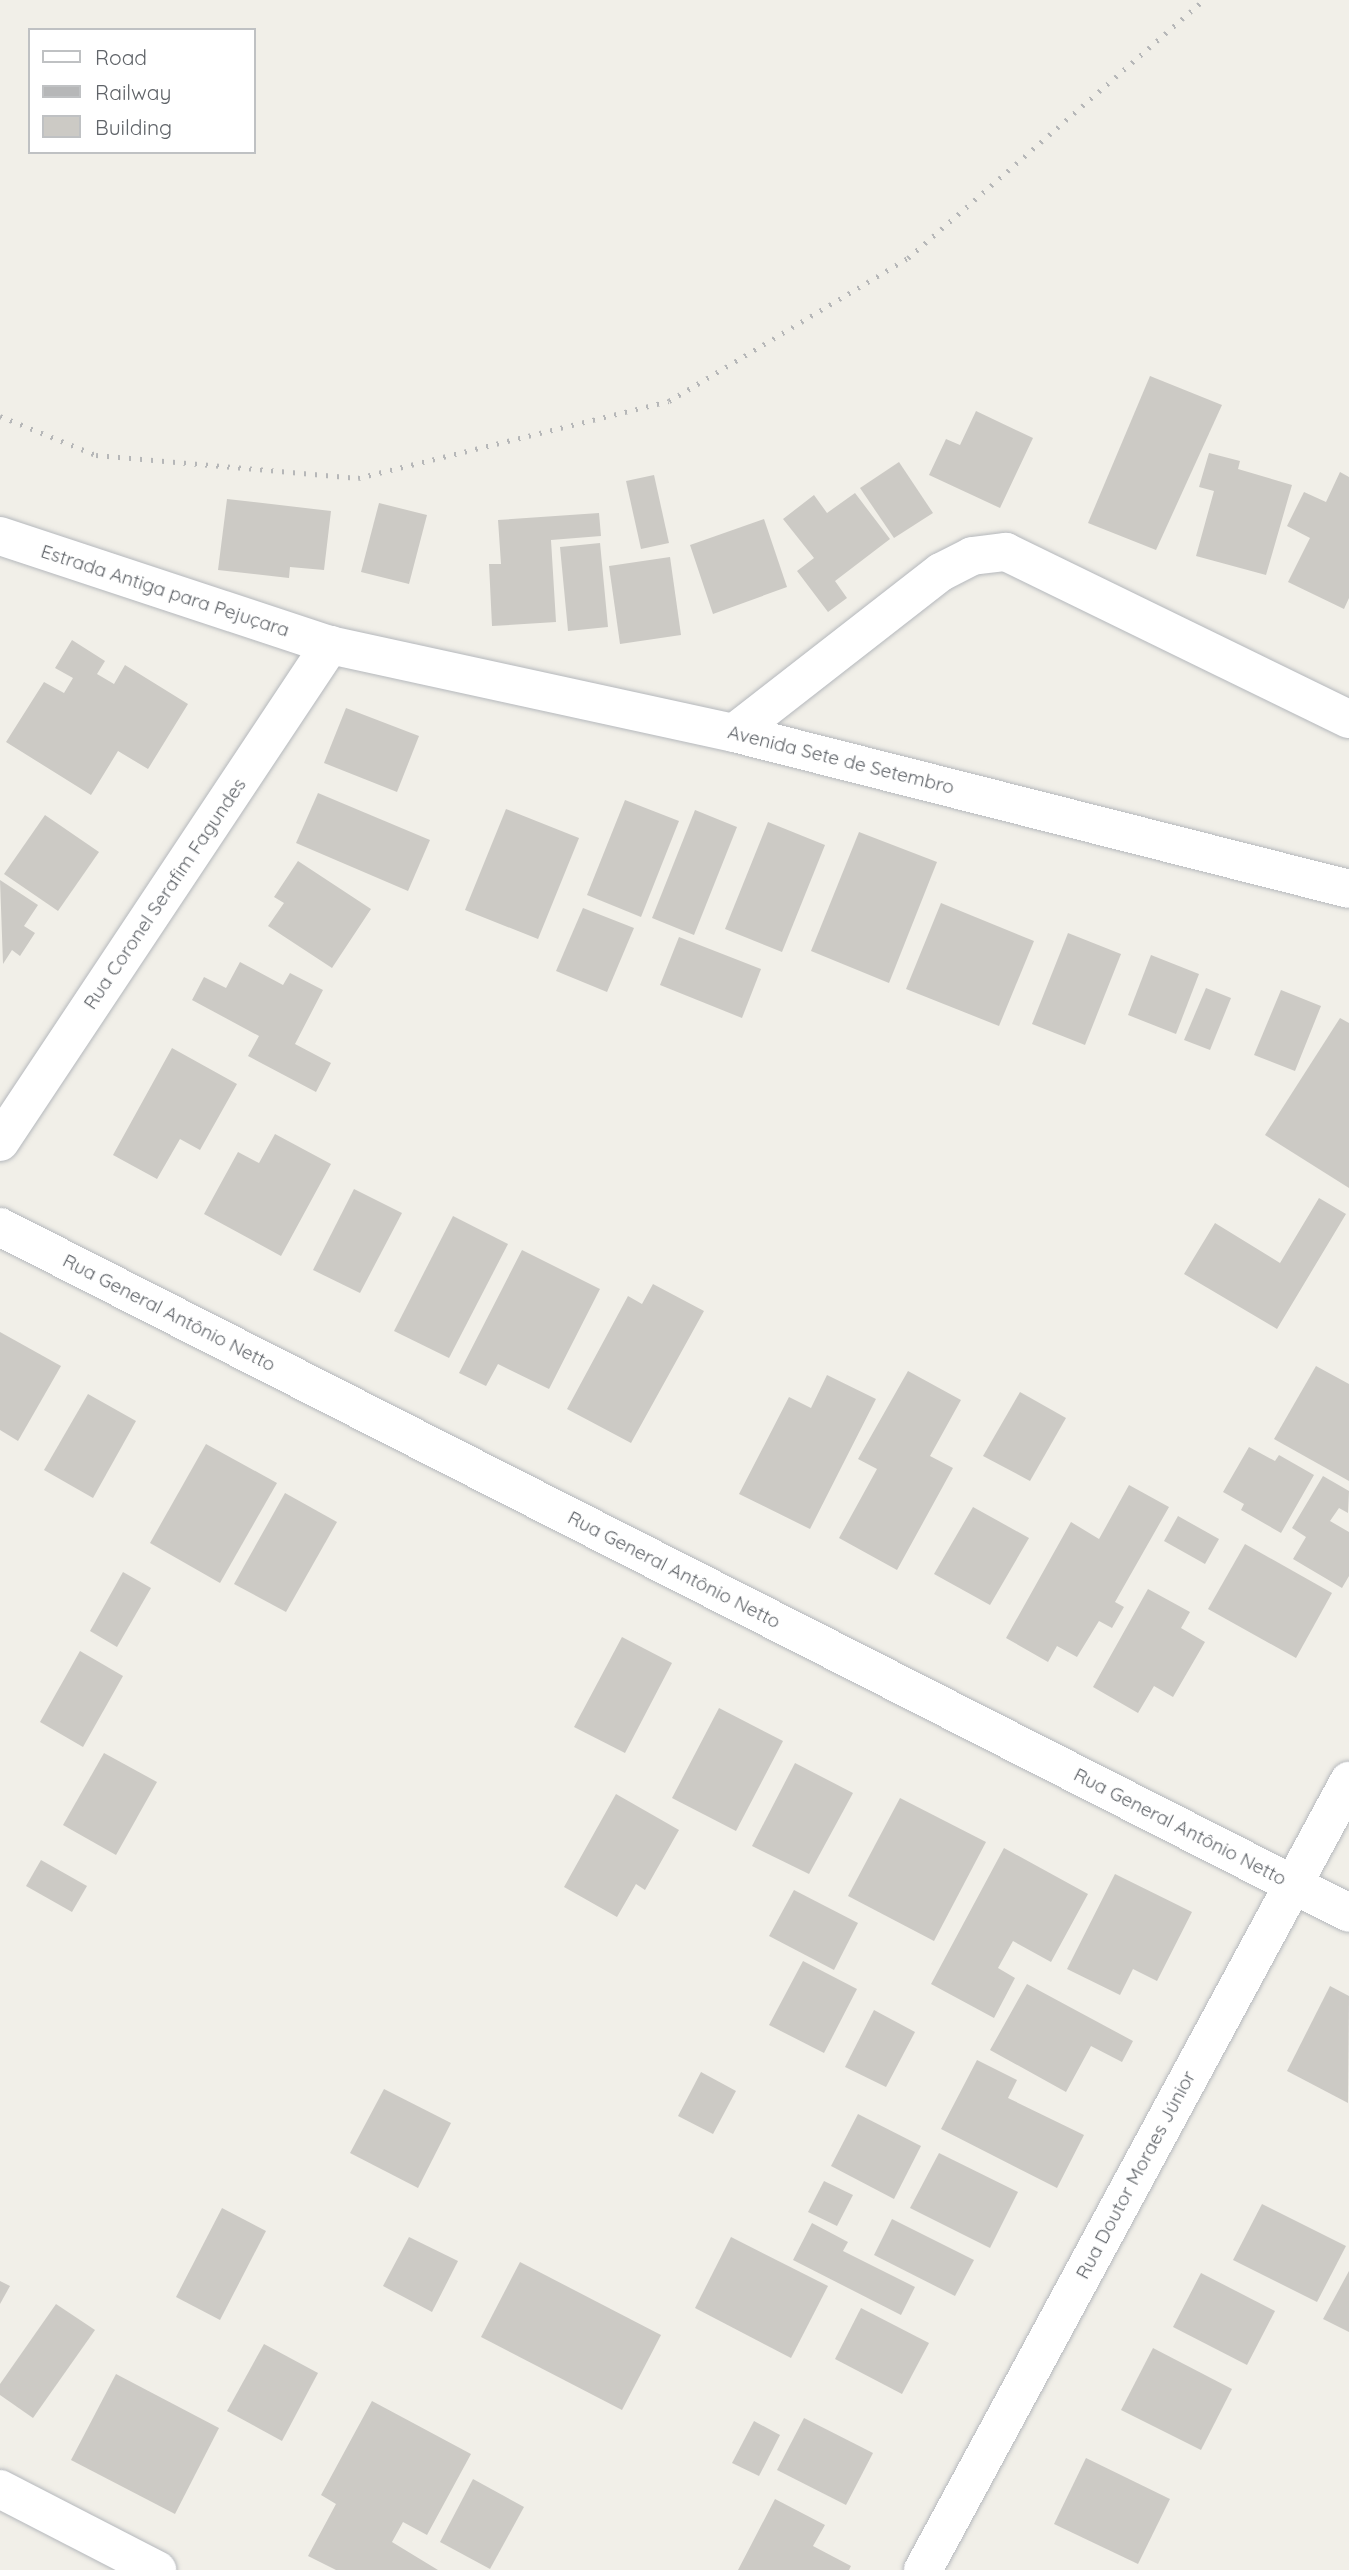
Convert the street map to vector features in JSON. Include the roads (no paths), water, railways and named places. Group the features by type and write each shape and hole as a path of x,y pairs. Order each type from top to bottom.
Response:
{"street":[{"name":"Estrada Antiga para Pejuçara","path":"0,536 330,645"},
{"path":"734,733 941,572 972,556 1006,552 1349,719"},
{"name":"Avenida Sete de Setembro","path":"330,645 734,733 1349,889"},
{"name":"Rua Coronel Serafim Fagundes","path":"0,1142 330,645"},
{"name":"Rua General Antônio Netto","path":"0,1227 1349,1913"},
{"name":"Rua Doutor Moraes Júnior","path":"923,2570 1349,1781"},
{"path":"0,2489 157,2570"}],"railway":[{"path":"0,416 96,455 358,478 669,401 908,258 1204,0"}]}
